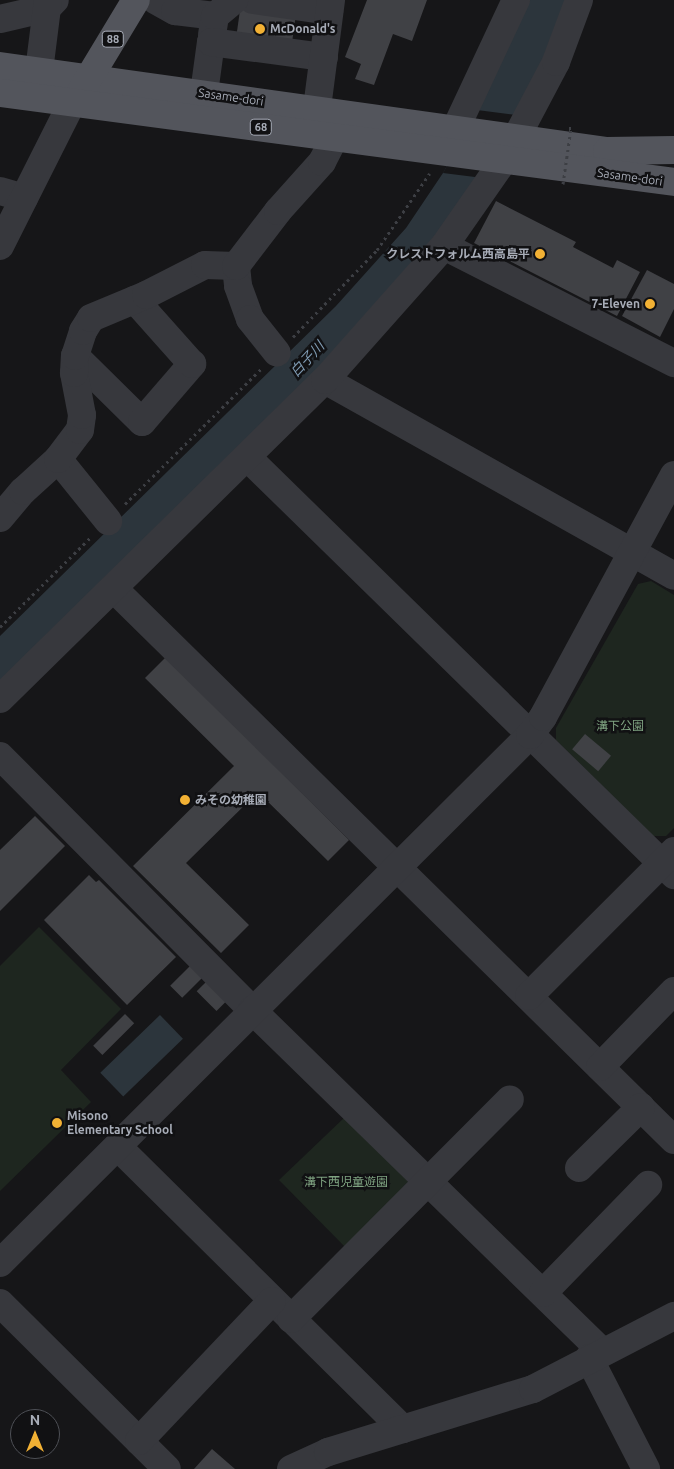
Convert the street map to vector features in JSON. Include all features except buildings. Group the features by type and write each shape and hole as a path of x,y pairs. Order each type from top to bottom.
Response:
{"main road":[{"name":"88","path":"72,103 91,77 136,0"},
{"name":"Sasame-dori","path":"0,66 317,108 450,145"},
{"name":"68","path":"0,94 335,137 506,148"},
{"name":"Sasame-dori","path":"506,148 607,151 674,150"},
{"name":"Sasame-dori","path":"506,148 674,182"},
{"path":"607,151 674,160"}],"street":[{"path":"155,0 175,11 220,19 324,58"},
{"path":"253,0 330,5 317,108"},
{"path":"450,145 516,0"},
{"path":"0,699 325,380 444,246 506,148 556,62 579,0"},
{"path":"0,19 50,3 39,71"},
{"path":"204,93 220,19"},
{"path":"0,246 12,194 72,103"},
{"path":"277,353 250,319 238,286 236,266 278,211 322,162 335,137"},
{"path":"444,246 674,363"},
{"path":"0,518 23,491 58,459 80,430 82,415 74,373 75,356 83,331 91,318 135,300 205,265 236,266"},
{"path":"75,356 142,422 192,364 135,300"},
{"path":"325,380 674,576"},
{"path":"247,457 530,735 670,863 528,996"},
{"path":"58,459 108,521"},
{"path":"0,1263 530,735 543,717 674,476"},
{"path":"114,588 674,1140"},
{"path":"0,756 252,1010 543,1293 595,1355 646,1469"},
{"path":"600,1067 674,991"},
{"path":"139,1441 281,1310 428,1182 510,1099"},
{"path":"579,1168 641,1107"},
{"path":"118,1147 281,1310 404,1429"},
{"path":"543,1293 648,1185"},
{"path":"0,1303 167,1469"},
{"path":"291,1469 328,1452 533,1389 595,1355 674,1316"}],"path":[{"path":"563,184 572,128 568,128"},
{"path":"0,627 277,353 377,250 450,145"}],"green space":[{"name":"溝下公園","path":"651,581 674,595 674,828 666,836 653,836 556,740 556,728 638,584"},
{"path":"39,927 121,1009 61,1070 91,1102 0,1191 0,966"},
{"name":"溝下西児童遊園","path":"346,1116 408,1178 408,1185 347,1249 279,1180"}],"water":[{"name":"白子川","path":"530,0 568,0 537,73 483,178 403,285 0,687 0,636 336,306 406,228 443,173 477,110"},
{"path":"160,1015 183,1039 123,1096 100,1073"}],"pier":[{"path":"477,110 517,115 483,178 443,173"}],"place":[{"name":"McDonald's","path":"260,29"},
{"name":"クレストフォルム西高島平","path":"540,254"},
{"name":"7-Eleven","path":"650,304"},
{"name":"みその幼稚園","path":"185,800"},
{"name":"Misono Elementary School","path":"57,1123"}]}
